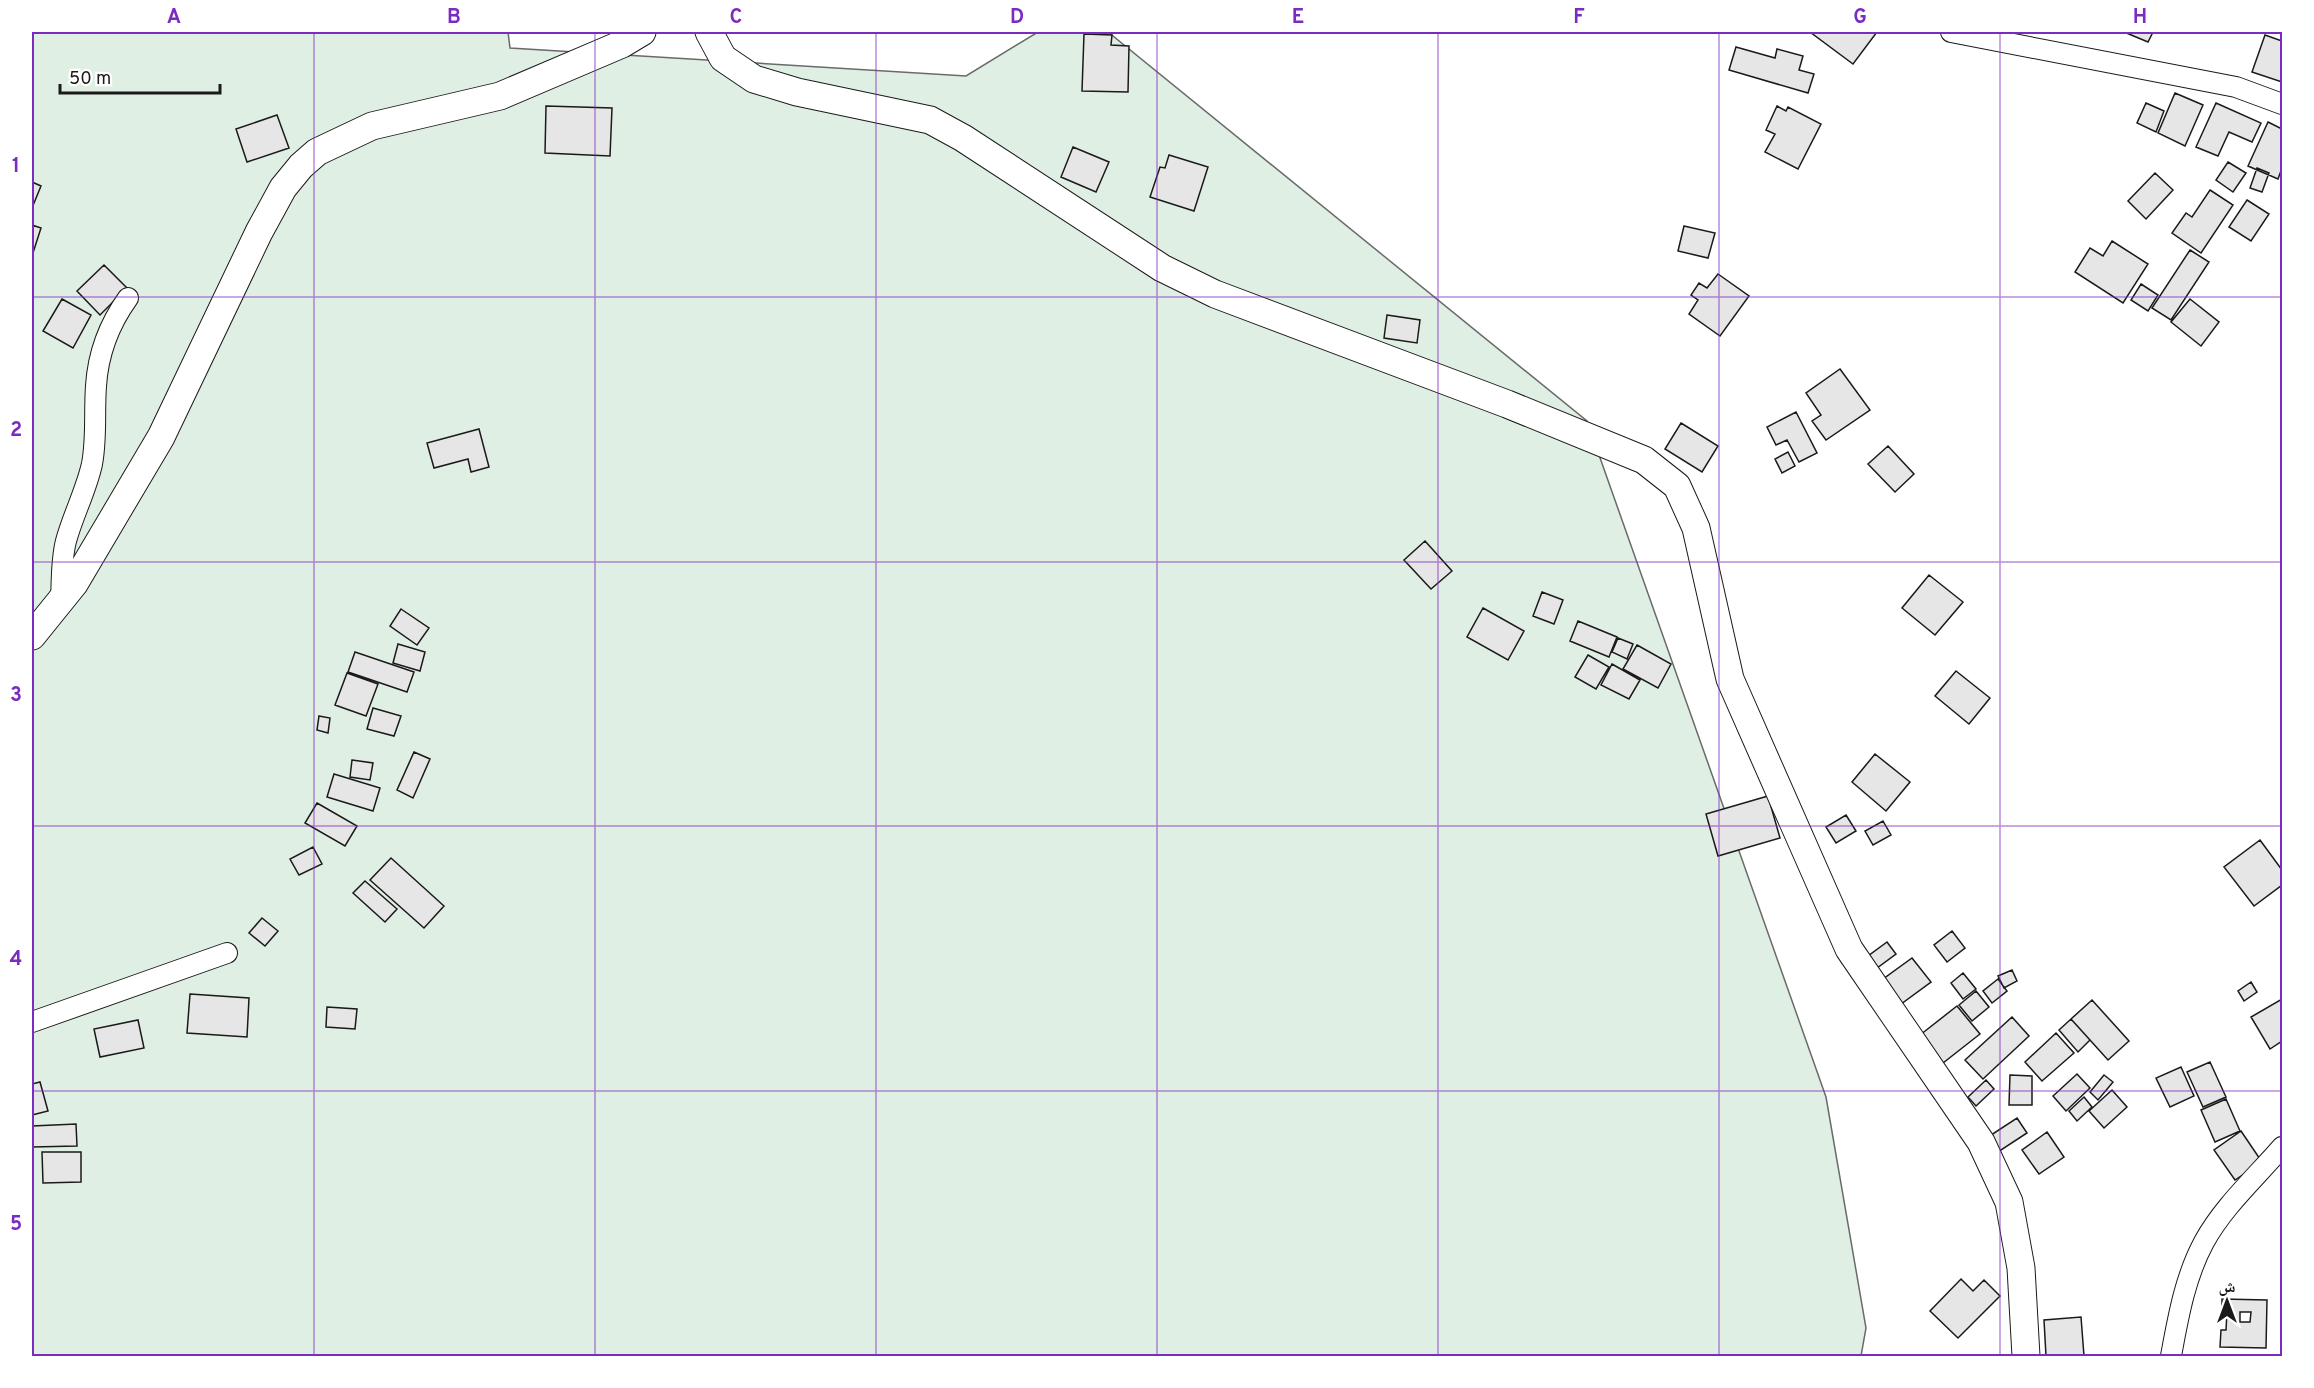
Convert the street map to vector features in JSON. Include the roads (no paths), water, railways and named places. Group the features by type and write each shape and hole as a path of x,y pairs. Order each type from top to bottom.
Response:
{"street":[{"path":"32,636 74,585 161,437 259,232 283,188 301,166 317,152 372,126 500,96 622,44 642,32"},
{"path":"709,32 723,58 754,79 796,92 930,120 963,138 1162,268 1215,294 1507,404 1644,460 1677,486 1696,528 1730,679 1848,949 1981,1142 2009,1202 2021,1268 2026,1356"},
{"path":"1951,32 2236,87 2283,104"},
{"path":"61,600 65,543 86,486 92,462 96,435 96,387 99,363 104,343 119,311 129,298"},
{"path":"32,1022 227,953"},
{"path":"2171,1356 2188,1279 2204,1243 2220,1217 2283,1147"}]}
